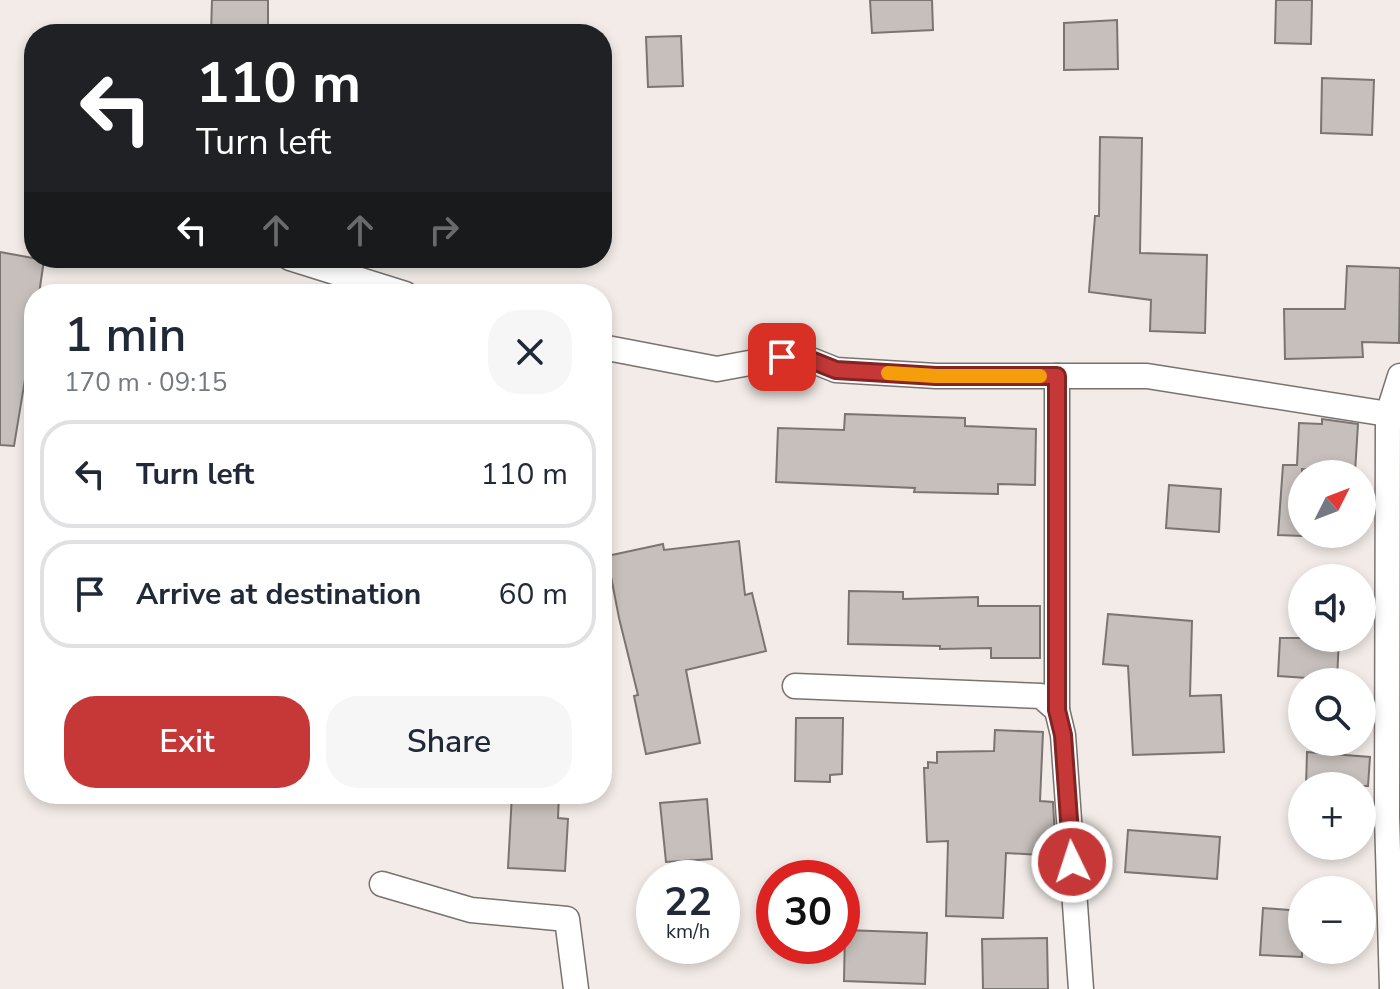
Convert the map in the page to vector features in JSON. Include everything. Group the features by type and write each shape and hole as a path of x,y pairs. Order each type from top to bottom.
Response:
{"street":[{"path":"322,268 373,284"},
{"path":"612,349 717,369 782,357 806,358 836,370 936,376 1147,376 1394,415"},
{"path":"1057,376 1057,710 1063,735 1081,989"},
{"path":"1392,989 1387,817 1394,415 1400,376"},
{"path":"795,686 1041,696 1057,710"},
{"path":"382,884 471,910 567,919 576,989"}],"building":[{"path":"212,0 268,0 268,24 211,24"},
{"path":"870,0 932,0 933,30 872,33"},
{"path":"1276,0 1312,0 1311,44 1275,43"},
{"path":"1117,20 1118,69 1064,70 1064,23"},
{"path":"681,36 683,86 648,87 646,37"},
{"path":"1322,78 1374,80 1372,135 1321,133"},
{"path":"1100,137 1142,138 1140,253 1207,255 1205,333 1150,331 1151,300 1089,292 1095,216 1099,216"},
{"path":"0,252 24,256 24,268 43,268 40,284 24,284 24,386 14,446 0,445"},
{"path":"1347,266 1400,268 1399,343 1362,342 1363,357 1285,359 1284,309 1345,309"},
{"path":"845,414 965,418 965,426 1036,429 1035,485 998,484 998,494 914,492 915,488 776,482 778,428 844,430"},
{"path":"1322,419 1358,424 1356,460 1297,460 1299,423 1322,424"},
{"path":"1283,465 1288,465 1288,535 1278,535"},
{"path":"1169,485 1221,489 1219,532 1166,528"},
{"path":"739,541 745,595 752,593 766,651 686,670 700,743 646,754 634,696 638,695 612,582 612,555 663,544 664,550"},
{"path":"849,591 903,592 903,599 978,597 978,606 1040,606 1040,658 991,658 991,648 940,649 940,646 848,644"},
{"path":"1108,614 1192,621 1190,696 1221,695 1224,752 1133,755 1128,666 1103,664"},
{"path":"1280,638 1288,638 1288,652 1338,652 1338,668 1288,668 1288,677 1278,676"},
{"path":"796,718 843,718 842,774 830,775 830,782 795,781"},
{"path":"995,730 1043,732 1040,801 1053,802 1056,856 1006,853 1003,918 946,916 948,841 927,842 924,768 928,768 928,762 937,763 937,752 994,751"},
{"path":"1307,756 1370,757 1369,772 1306,772"},
{"path":"707,799 712,859 666,860 660,803"},
{"path":"511,804 559,804 558,818 568,819 565,871 508,868"},
{"path":"1128,830 1220,837 1217,879 1125,872"},
{"path":"1263,908 1288,910 1288,956 1260,955"},
{"path":"860,931 927,933 925,984 844,981 844,964 860,964"},
{"path":"1047,938 1048,989 983,989 982,939"}],"slow traffic":[{"path":"888,373 1040,376"}],"route":[{"path":"782,357 806,358 836,370 936,376 1057,376 1057,710 1063,735 1072,862"}]}
